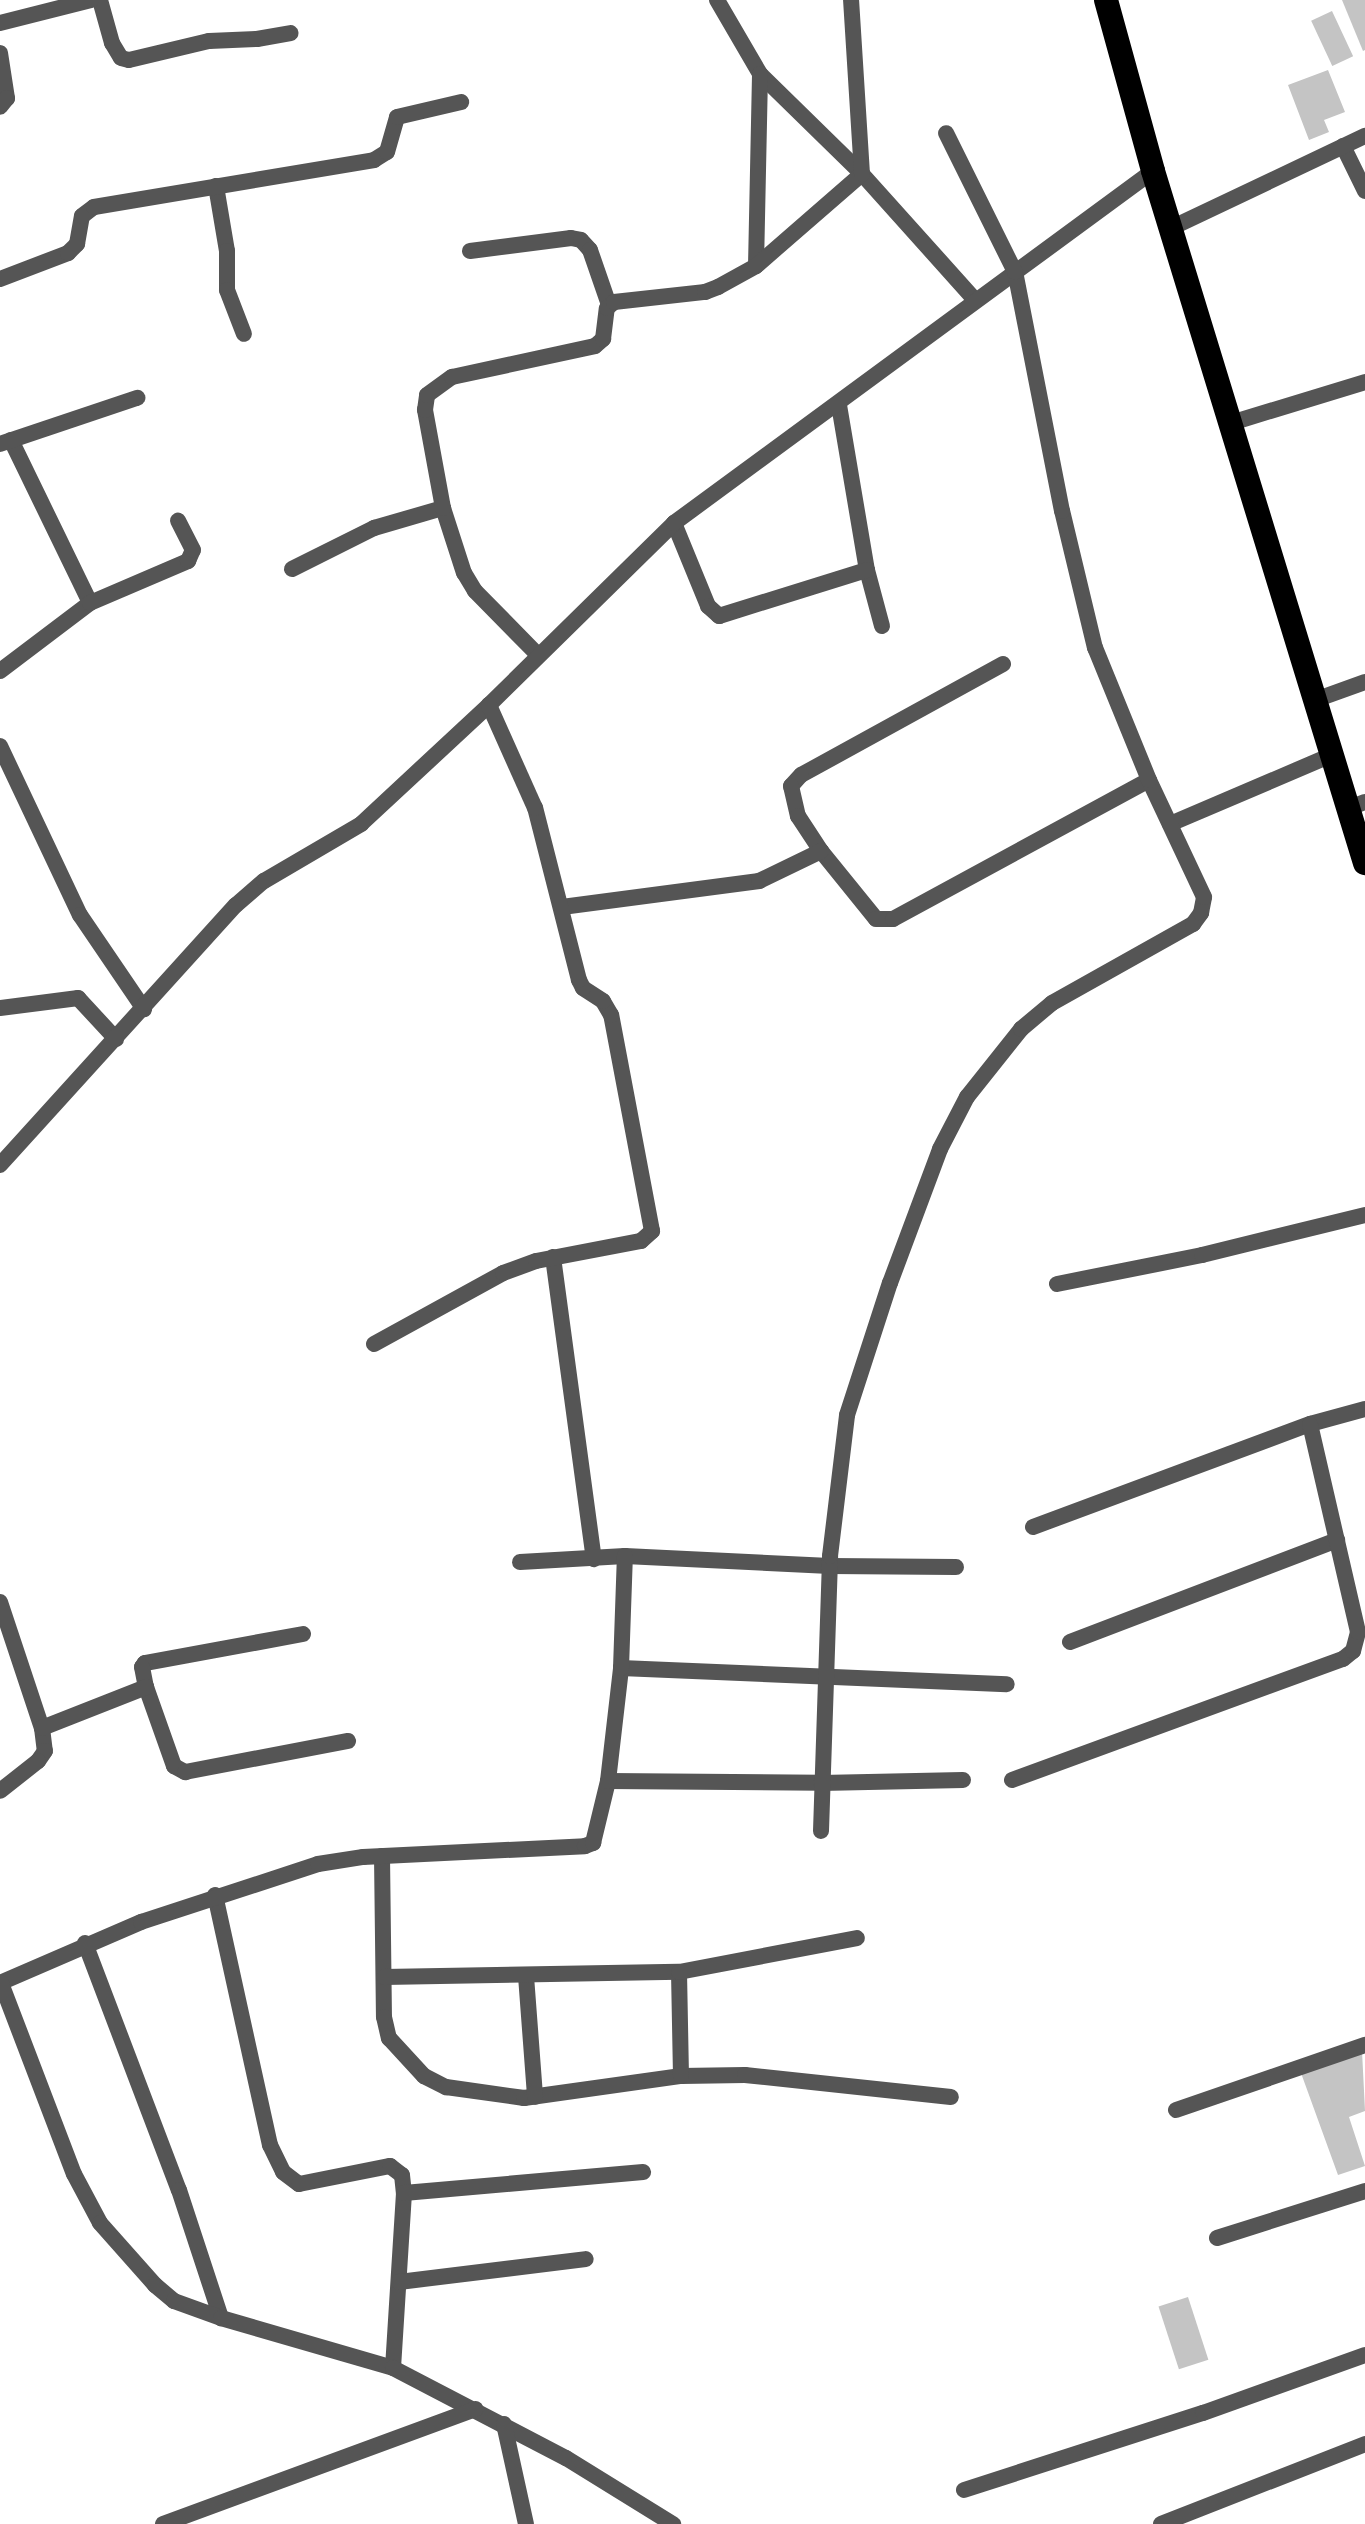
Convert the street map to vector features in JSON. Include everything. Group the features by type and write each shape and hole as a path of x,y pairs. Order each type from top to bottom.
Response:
{"highway":[{"path":"1106,0 1153,171 1332,755 1357,805 1365,863"}],"street":[{"path":"0,23 91,0"},
{"path":"100,0 112,43 121,58 129,60 209,41 257,39 290,33"},
{"path":"717,0 760,74 862,174 975,300"},
{"path":"851,0 862,174"},
{"path":"0,53 7,98 0,107"},
{"path":"756,266 760,74"},
{"path":"0,279 68,253 77,244 82,216 94,207 374,160 387,152 397,117 461,102"},
{"path":"821,1831 830,1566 847,1415 890,1283 940,1149 967,1097 1021,1029 1052,1003 1193,924 1201,913 1204,897 1149,780 1095,648 1062,511 1015,272 946,133"},
{"path":"1171,228 1365,136"},
{"path":"1343,146 1365,191"},
{"path":"0,1165 246,897 264,881 361,824 489,705 674,523 839,405 975,300 1153,171"},
{"path":"609,305 705,292 756,266 862,174"},
{"path":"216,186 227,251 227,290 244,334"},
{"path":"470,251 581,240 590,250 609,305 603,339 595,346 452,377 427,395 425,410 443,508 464,573 475,591 538,655"},
{"path":"1231,423 1365,382"},
{"path":"90,603 5,442 137,398"},
{"path":"839,405 867,570 882,626"},
{"path":"292,569 374,528 443,508"},
{"path":"0,671 90,603 192,558 193,550 178,521"},
{"path":"674,523 708,606 719,616 867,570"},
{"path":"1003,664 801,775 791,786 798,816 866,909 884,921 1149,780"},
{"path":"1315,700 1365,682"},
{"path":"374,1344 503,1273 553,1257 641,1241 649,1238 652,1223 611,1015 603,1001 583,988 579,980 535,808 489,705"},
{"path":"0,746 80,915 144,1009"},
{"path":"1170,824 1332,755"},
{"path":"562,907 759,881 821,851"},
{"path":"0,1008 78,998 116,1039"},
{"path":"1057,1284 1202,1255 1365,1215"},
{"path":"553,1257 594,1559"},
{"path":"1033,1527 1310,1424 1365,1409"},
{"path":"1012,1780 1343,1659 1353,1651 1358,1632 1310,1424"},
{"path":"1070,1642 1337,1540"},
{"path":"625,1556 621,1668 608,1781 593,1843 585,1846 382,1856 318,1864 215,1895 85,1943 1,1983 74,2174 100,2223 123,2252 174,2301 221,2318 393,2368 504,2424 673,2524"},
{"path":"520,1562 625,1556 830,1566 956,1567"},
{"path":"0,1602 42,1728 45,1751 38,1761 0,1791"},
{"path":"303,1634 151,1661 142,1667 174,1766 179,1771 348,1741"},
{"path":"621,1668 1007,1684"},
{"path":"42,1728 146,1687"},
{"path":"608,1781 821,1783 963,1780"},
{"path":"382,1856 384,2017 389,2038 424,2076 446,2087 535,2097 681,2076 745,2075 951,2097"},
{"path":"215,1895 276,2162 299,2184 390,2166 402,2175 404,2193 393,2368"},
{"path":"384,1977 679,1972 857,1938"},
{"path":"85,1943 179,2190 221,2318"},
{"path":"679,1972 681,2076"},
{"path":"526,1976 535,2097"},
{"path":"1176,2110 1364,2047"},
{"path":"404,2193 643,2172"},
{"path":"1217,2238 1365,2191"},
{"path":"399,2282 586,2259"},
{"path":"964,2490 1203,2413 1365,2355"},
{"path":"163,2524 475,2409"},
{"path":"504,2424 526,2524"},
{"path":"1161,2524 1365,2444"}],"building":[{"path":"1342,0 1365,0 1363,51"},
{"path":"1332,11 1353,56 1332,66 1311,21"},
{"path":"1328,70 1345,112 1324,120 1329,132 1309,140 1288,85"},
{"path":"1362,2051 1365,2111 1349,2117 1365,2166 1338,2175 1301,2073"},
{"path":"1188,2297 1208,2360 1179,2369 1159,2307"}]}
